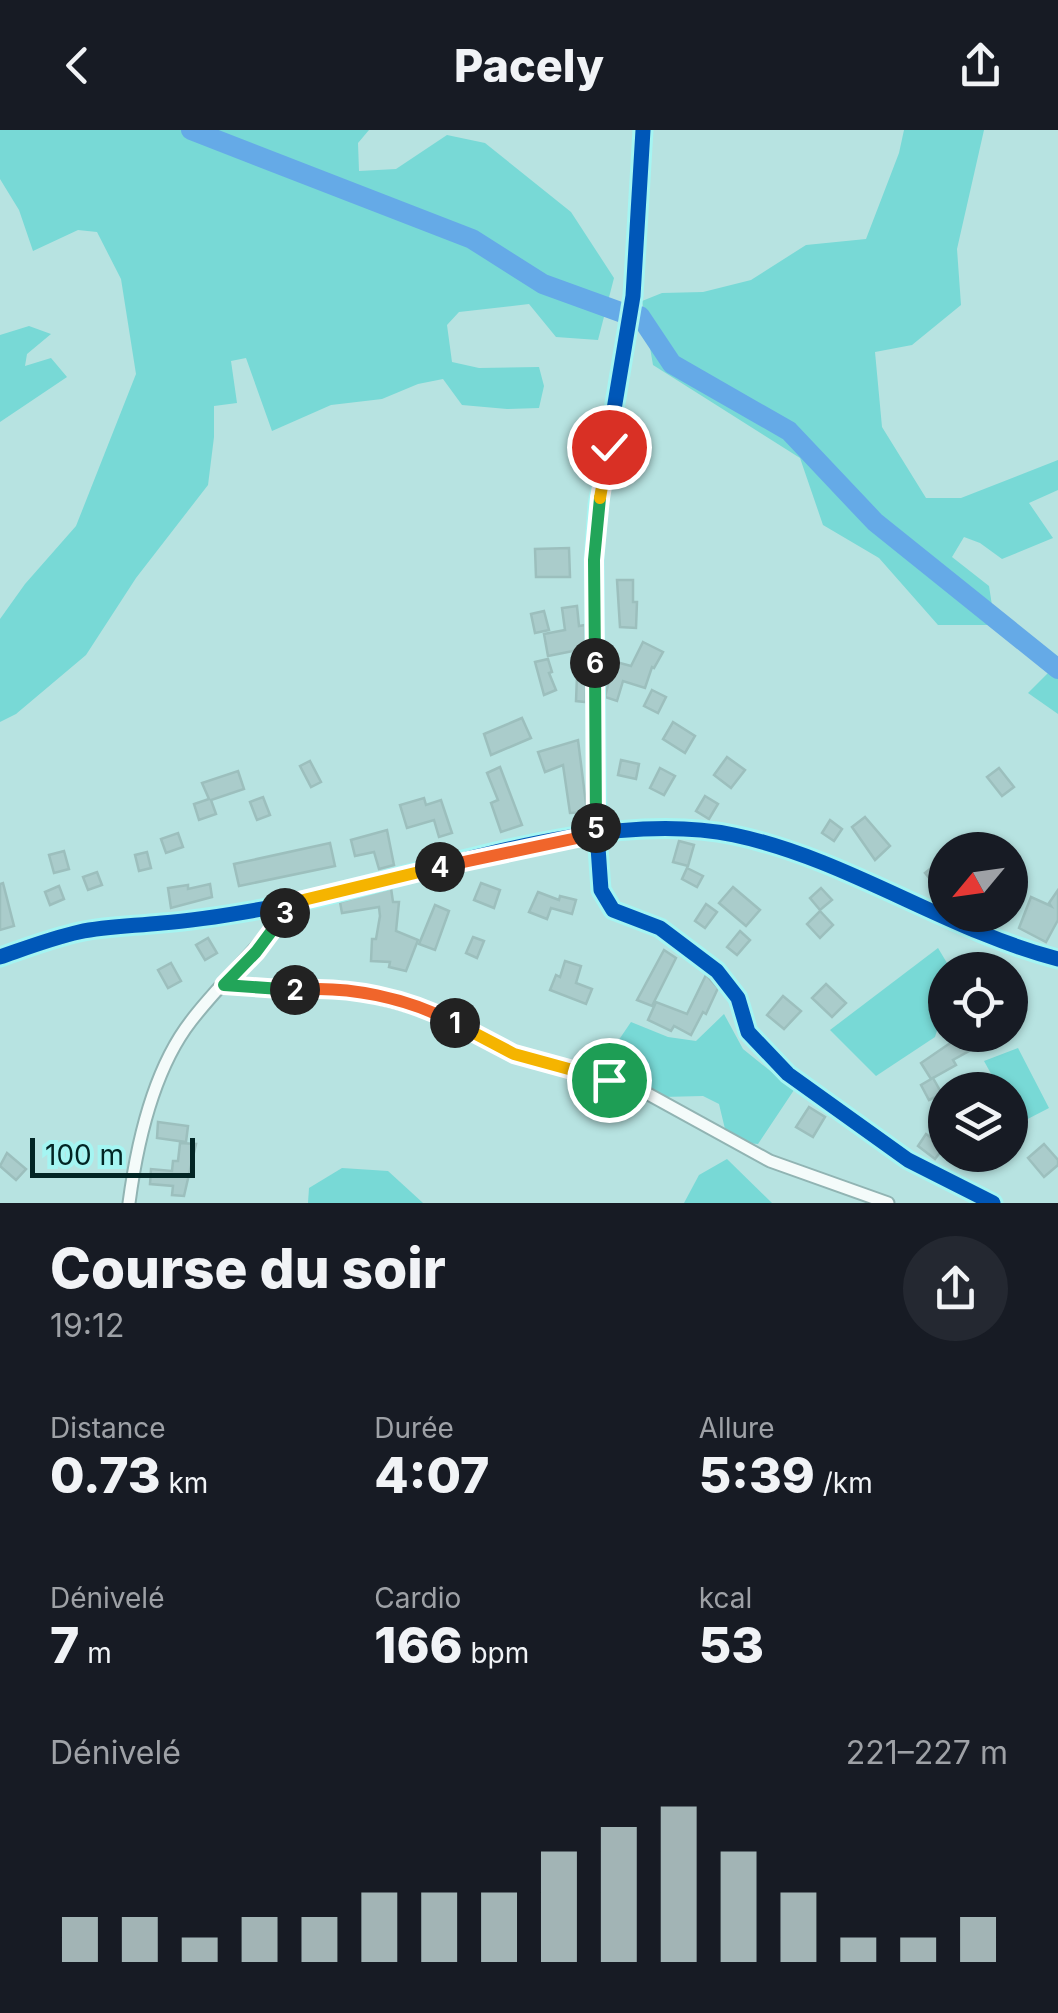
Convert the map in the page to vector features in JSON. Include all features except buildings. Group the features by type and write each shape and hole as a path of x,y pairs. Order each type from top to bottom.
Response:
{"street":[{"path":"643,130 634,296 598,505 594,560 596,834 605,901 621,915 660,928 717,971 736,993 748,1032 764,1052 816,1096 908,1160 993,1203"},
{"path":"0,958 78,932 224,916 596,834 647,829 733,835 804,855 1002,943 1058,959"},
{"path":"129,1203 158,1084 180,1037 256,952 291,903"},
{"path":"224,985 290,990 342,988 437,1013 514,1054 639,1089 770,1161 888,1203"}],"shaded area":[{"path":"0,130 369,130 358,143 359,171 396,169 447,135 485,143 571,212 614,278 598,340 556,337 529,304 459,312 447,325 452,362 479,368 539,367 544,386 539,408 462,405 443,379 418,384 382,399 331,405 272,431 246,358 231,361 237,403 214,406 208,485 136,578 86,655 16,714 0,722 0,619 76,526 136,374 121,279 97,232 78,230 33,251 19,210 0,179"},
{"path":"904,130 984,130 957,249 961,305 912,345 875,352 882,427 926,498 961,498 1058,460 1058,490 1029,503 1053,538 1002,559 964,537 952,557 989,586 995,625 938,625 879,558 823,525 800,458 653,365 642,301 662,293 703,292 751,280 806,245 866,239"},
{"path":"29,326 51,334 27,354 25,366 51,358 67,377 0,422 0,335"},
{"path":"1058,663 1058,714 1028,693"},
{"path":"928,956 928,1042 876,1076 830,1030"},
{"path":"724,1014 743,1049 794,1090 758,1144 746,1143 725,1129 719,1104 703,1096 662,1097 599,1069 631,1022 668,1037 696,1041"},
{"path":"1008,1052 1020,1052 1049,1108 1028,1119 1028,1072 990,1072 984,1061"},
{"path":"727,1159 772,1203 684,1203 699,1175"},
{"path":"342,1168 388,1171 423,1203 308,1203 309,1188"}],"waterway":[{"path":"191,130 472,239 543,284 623,313"},
{"path":"640,316 672,364 789,431 875,522 1058,669"}],"cycle path":[{"path":"643,130 633,296 598,505 594,560 601,890 613,910 660,928 717,971 738,998 748,1032 788,1074 908,1160 993,1203"},
{"path":"0,957 79,932 210,918 289,904 569,837 682,829 734,835 817,860 976,931 1058,959"}],"route":[{"path":"609,447 598,505 594,560 596,834 291,903 256,952 224,985 290,990 342,988 384,998 437,1013 514,1054 609,1080"}]}
